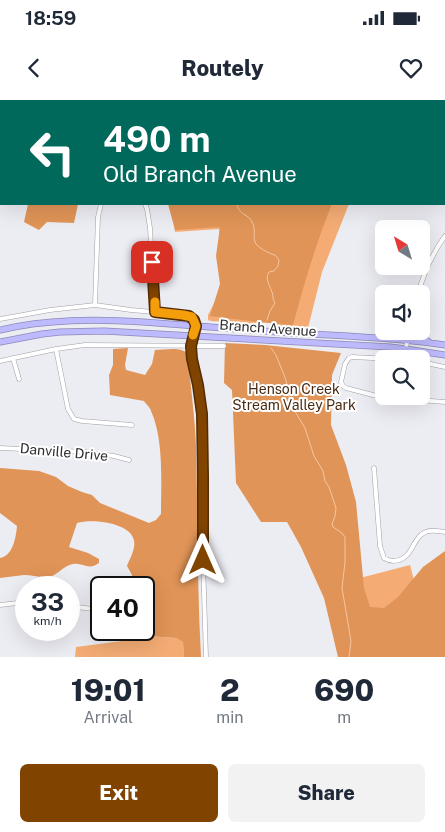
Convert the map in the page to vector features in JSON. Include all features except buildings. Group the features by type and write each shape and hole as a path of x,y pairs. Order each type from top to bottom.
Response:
{"highway":[{"name":"Branch Avenue","path":"0,330 79,320 126,321 266,332 375,338"},
{"name":"Branch Avenue","path":"0,342 42,334 74,331 110,331 406,349 445,355"},
{"name":"Branch Avenue","path":"408,340 445,345"},
{"path":"426,340 431,343"}],"street":[{"path":"95,305 100,205"},
{"path":"145,205 149,220 155,312"},
{"path":"420,285 429,262 445,236"},
{"path":"0,319 50,310 95,305 189,316 194,320 196,326 191,346 192,359 202,414 206,657"},
{"path":"406,349 408,340"},
{"path":"0,361 85,345 224,346"},
{"path":"56,349 68,410 74,419 132,425"},
{"path":"375,358 352,357 347,359 341,382 343,386 356,391 375,395"},
{"path":"13,358 19,379"},
{"path":"430,364 445,367"},
{"path":"430,401 445,402"},
{"name":"Danville Drive","path":"0,448 86,452 128,460"},
{"path":"374,468 380,546 384,558 393,562 401,559 409,554 422,534 429,531 445,532"},
{"path":"0,606 15,604"}],"shaded area":[{"path":"169,205 349,205 322,272 308,328 275,326 276,317 261,316 261,324 208,320 208,315 224,284 219,229 175,232"},
{"path":"410,565 414,580 374,627 360,578"},
{"path":"155,637 176,638 183,642 184,657 75,657 76,647 122,641 155,641"}],"green space":[{"path":"28,205 78,205 74,223 47,222 39,230 24,222"},
{"path":"168,205 332,205 311,264 293,325 210,316 220,284 216,256 220,227 175,230"},
{"name":"Henson Creek Stream Valley Park","path":"225,343 341,353 332,375 331,425 346,465 356,502 364,588 370,607 384,608 398,597 423,567 445,551 445,657 338,657 324,598 301,547 287,522 261,522 236,483 232,390 224,383"},
{"path":"128,348 126,370 145,375 152,364 155,350 177,349 188,354 196,446 201,657 184,657 183,642 176,638 155,637 155,576 132,576 127,566 134,547 134,539 129,532 113,524 93,521 77,523 69,547 99,559 99,563 95,565 70,565 52,576 24,575 0,578 0,558 4,557 11,550 17,526 0,513 0,468 39,471 56,477 68,486 92,495 100,503 149,523 156,520 161,514 160,448 155,422 144,401 110,395 109,375 113,365 113,349"}],"waterway":[{"path":"237,205 240,211 252,222 256,244 275,255 279,260 278,266 267,275 275,303 267,320"},
{"path":"271,348 276,355 286,380 290,403 305,428 314,456 323,471 325,481 329,487 336,508 333,527 345,537 342,588 351,641 349,657"}],"slow traffic":[{"path":"155,302 155,312 192,317 196,326 193,335"}],"route":[{"path":"152,262 155,312 192,317 196,326 191,346 202,414 203,560"}]}
